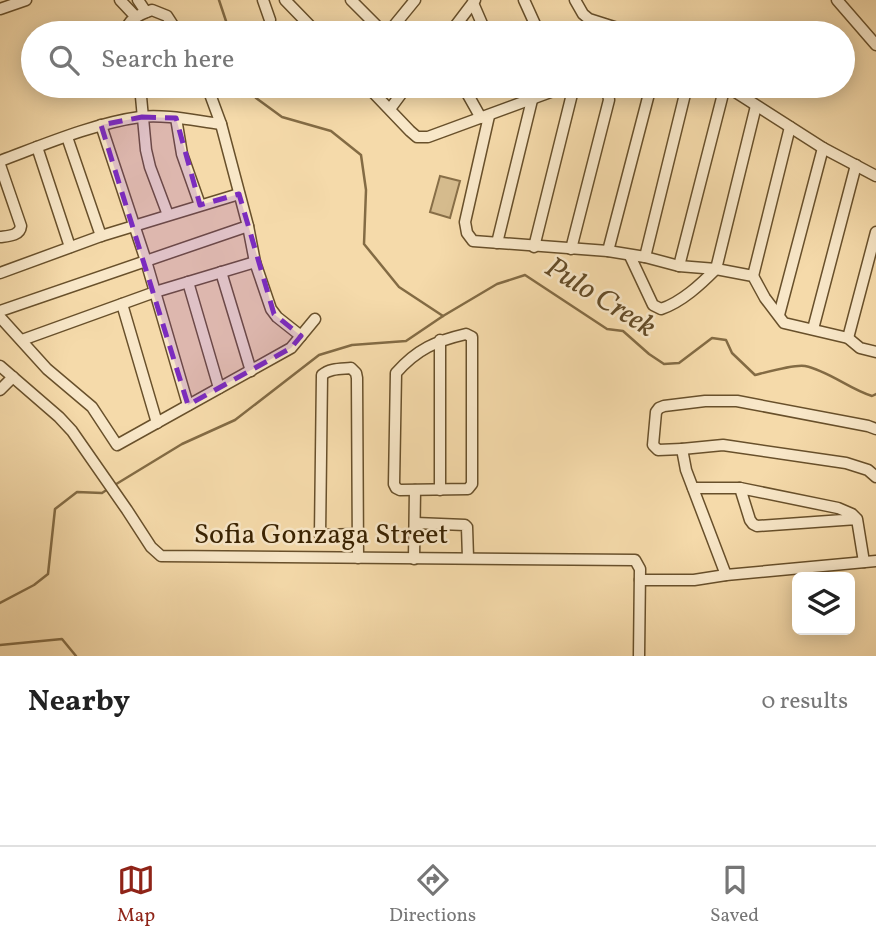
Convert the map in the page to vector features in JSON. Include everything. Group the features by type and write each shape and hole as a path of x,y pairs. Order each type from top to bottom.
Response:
{"street":[{"path":"0,9 26,0"},
{"path":"120,0 141,14"},
{"path":"138,0 141,14"},
{"path":"263,0 270,20"},
{"path":"285,0 305,21"},
{"path":"397,21 415,0"},
{"path":"524,0 534,21"},
{"path":"575,0 583,14 595,21"},
{"path":"837,0 876,45"},
{"path":"353,1 374,21"},
{"path":"459,21 474,2"},
{"path":"474,2 481,21"},
{"path":"133,21 152,10 167,16 170,21"},
{"path":"141,98 146,150 168,215"},
{"path":"211,98 221,124 255,262 274,314 302,336"},
{"path":"379,98 418,137 428,137 537,98"},
{"path":"390,109 398,98"},
{"path":"472,98 485,117 465,222 467,233 473,241 608,251 679,266 752,276"},
{"path":"534,247 571,98"},
{"path":"571,249 608,98"},
{"path":"608,251 648,98"},
{"path":"645,257 684,98"},
{"path":"679,266 722,98"},
{"path":"744,98 823,148 876,176"},
{"path":"497,243 532,100"},
{"path":"630,256 653,306 661,309 699,286 716,269 756,106"},
{"path":"0,237 18,233 22,226 0,163 101,125 142,117 221,124"},
{"path":"176,118 183,154 200,205"},
{"path":"101,125 135,225 188,405"},
{"path":"790,127 752,276 784,323 848,338 860,348 876,352"},
{"path":"67,137 101,236"},
{"path":"37,147 70,247"},
{"path":"779,315 823,148"},
{"path":"813,329 856,165"},
{"path":"0,273 101,236 239,194"},
{"path":"0,311 248,226"},
{"path":"848,338 876,232"},
{"path":"22,340 155,292 255,262"},
{"path":"221,272 251,371"},
{"path":"188,282 219,388"},
{"path":"122,304 157,423"},
{"path":"0,317 47,369 92,407 117,445 292,348 315,318"},
{"path":"466,334 472,337 471,486 468,489 440,490 400,490 394,484 396,373 416,354 440,340 466,334"},
{"path":"440,340 440,490"},
{"name":"Sofia Gonzaga Street","path":"0,366 72,431 151,547 161,556 626,559 635,561 640,569 640,580"},
{"path":"319,557 322,375 327,371 351,368 357,378 358,558"},
{"path":"0,390 12,377"},
{"path":"876,429 868,425 737,401 705,401 659,408 656,412 653,445 659,450 723,445 846,463 868,470 876,477"},
{"path":"682,449 686,470 726,575"},
{"path":"693,488 740,488 838,508 852,514 857,519 864,562"},
{"path":"740,488 750,520 757,526 857,519"},
{"path":"414,559 415,490"},
{"path":"416,523 465,525 468,558"},
{"path":"320,535 358,534"},
{"path":"639,656 640,580 694,580 876,561"}],"highlighted area":[{"path":"142,117 176,118 200,205 239,194 274,314 301,336 291,348 188,405 101,125"}],"shaded area":[{"path":"440,176 460,181 450,218 430,212"}],"waterway":[{"name":"Pulo Creek","path":"219,0 226,21"},
{"name":"Pulo Creek","path":"256,98 282,117 331,131 361,155 366,190 364,244 399,287 443,316"},
{"name":"Pulo Creek","path":"113,486 182,444 235,420 319,355 352,345 406,341 497,284 525,275 607,329 623,331 664,364 679,363 712,338 726,340 732,353 755,375 805,366 864,393 872,396 876,394"},
{"path":"0,603 34,585 48,574 55,509 77,492 102,493 108,489"},
{"path":"0,645 62,639 76,656"}]}
